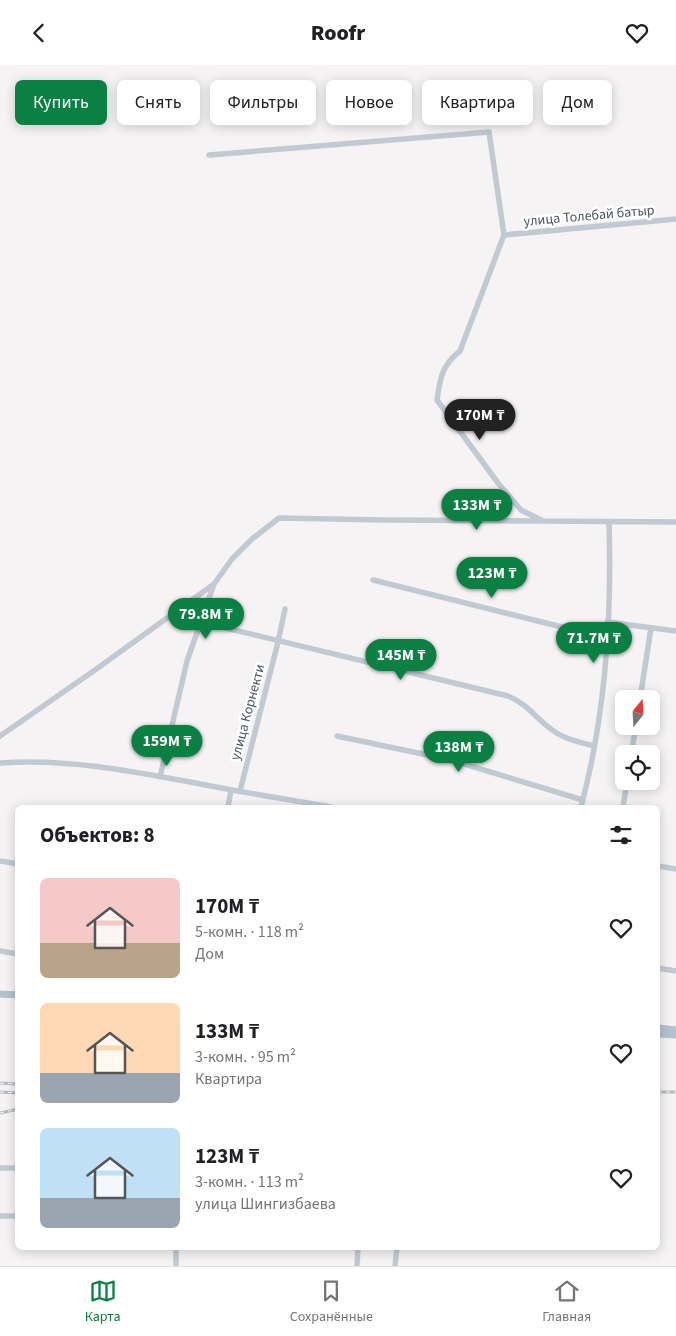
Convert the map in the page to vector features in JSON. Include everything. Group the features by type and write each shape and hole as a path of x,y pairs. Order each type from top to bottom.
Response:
{"main road":[{"path":"0,994 15,995"},
{"path":"660,1028 676,1029"},
{"path":"660,1034 676,1035"}],"street":[{"path":"210,155 489,132 504,235 460,351 448,360 440,381 437,400 487,469 521,510 541,520"},
{"name":"улица Толебай батыр","path":"504,235 676,219"},
{"path":"160,777 187,661 214,584 232,559 252,539 279,517 676,523"},
{"path":"582,805 589,777 607,649 606,638 610,592 609,522"},
{"path":"373,580 606,638"},
{"path":"0,736 214,584"},
{"name":"улица Корнекти","path":"240,791 285,609"},
{"path":"201,622 508,696 518,700 551,729 573,740 594,746"},
{"path":"607,622 676,631"},
{"path":"641,690 651,628"},
{"path":"337,735 451,760 583,800"},
{"path":"0,763 59,762 160,777 320,805"},
{"path":"228,805 231,790"},
{"path":"623,805 626,790"},
{"path":"0,861 15,864"},
{"path":"660,866 676,869"},
{"path":"0,951 15,954"},
{"path":"660,968 676,971"},
{"path":"0,1167 15,1168"},
{"path":"0,1216 15,1216"},
{"path":"176,1250 176,1266"},
{"path":"357,1266 358,1250"},
{"path":"395,1266 397,1250"}],"railway":[{"path":"0,1083 15,1084"},
{"path":"0,1092 15,1093"},
{"path":"660,1092 676,1092"},
{"path":"0,1113 15,1110"}]}
